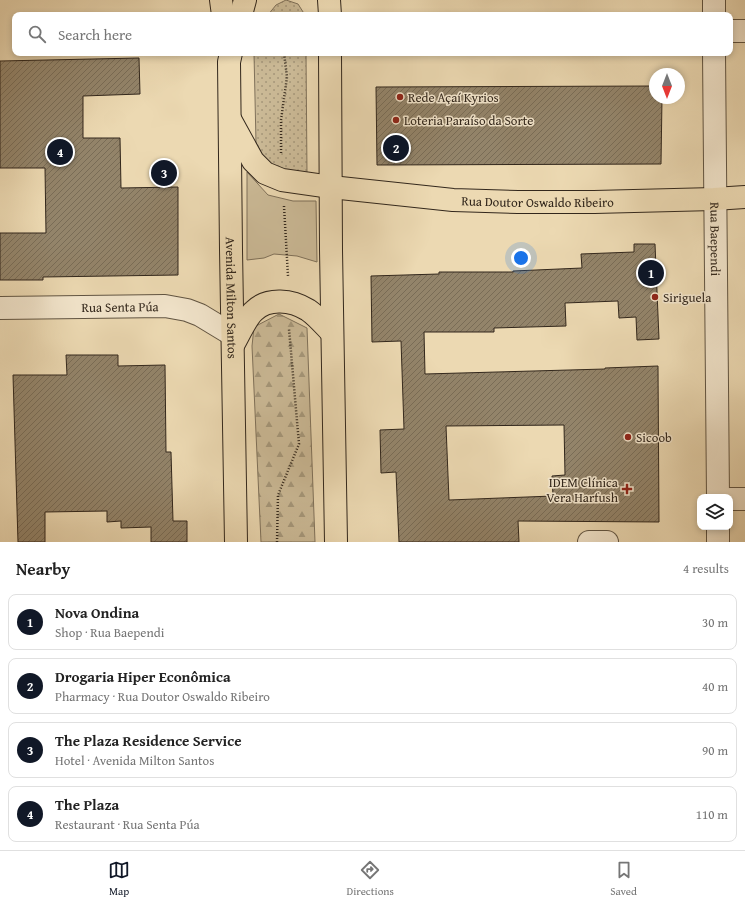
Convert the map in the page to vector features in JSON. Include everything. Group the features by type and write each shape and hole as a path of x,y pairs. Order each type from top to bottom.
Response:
{"main road":[{"path":"221,0 223,12"},
{"path":"242,12 245,0"},
{"path":"330,0 330,12"},
{"name":"Avenida Milton Santos","path":"229,56 236,542"},
{"path":"330,56 332,333 336,542"},
{"name":"Rua Doutor Oswaldo Ribeiro","path":"230,119 253,161 265,173 282,180 331,187 453,200 518,202 714,199 745,196"},
{"path":"233,340 253,312 263,304 280,301 294,303 309,311 332,333"}],"street":[{"path":"714,0 714,12"},
{"path":"733,31 745,31"},
{"name":"Rua Baependi","path":"714,56 714,199 718,494"},
{"name":"Rua Senta Púa","path":"0,308 166,306 194,312 208,319 233,340"},
{"path":"733,499 745,499"},
{"path":"718,530 718,542"},
{"path":"589,542 607,542"}],"path":[{"path":"277,542 278,495 299,444 286,303 289,280 282,180 281,120 287,77 284,56"}],"green space":[{"path":"286,0 298,4 303,12 270,12 276,5"},
{"path":"254,56 306,56 307,174 275,171 267,163 256,143"},
{"path":"247,172 268,195 293,201 316,201 317,262 297,256 274,254 264,258 247,260"},
{"path":"279,314 307,328 315,542 261,542 252,346 254,327"}],"building":[{"path":"139,58 140,94 83,96 83,138 120,138 121,188 178,187 178,275 43,277 43,280 0,280 0,233 46,233 45,168 0,168 0,61"},
{"path":"649,86 649,104 662,104 661,164 377,165 376,87"},
{"path":"634,244 655,244 659,339 637,340 636,317 619,318 618,301 565,303 566,326 494,328 494,332 424,332 425,374 658,366 659,522 518,521 519,542 399,542 396,472 381,473 380,430 404,429 401,341 372,342 371,276 439,274 439,272 513,272 582,268 581,254 634,252","holes":["564,425 565,475 552,476 553,496 449,500 446,426"]},
{"path":"66,355 118,355 118,366 165,365 166,452 171,452 173,521 187,521 187,542 151,542 151,527 121,528 121,521 107,522 107,511 45,512 45,542 18,542 13,375 67,375"}],"place":[{"name":"Rede Açaí Kyrios","path":"400,97"},
{"name":"Loteria Paraíso da Sorte","path":"396,120"},
{"name":"Drogaria Hiper Econômica","path":"396,148"},
{"name":"The Plaza","path":"60,152"},
{"name":"The Plaza Residence Service","path":"164,173"},
{"name":"Nova Ondina","path":"651,273"},
{"name":"Siriguela","path":"655,297"},
{"name":"Sicoob","path":"628,437"},
{"name":"IDEM Clínica Vera Harfush","path":"627,489"}]}
